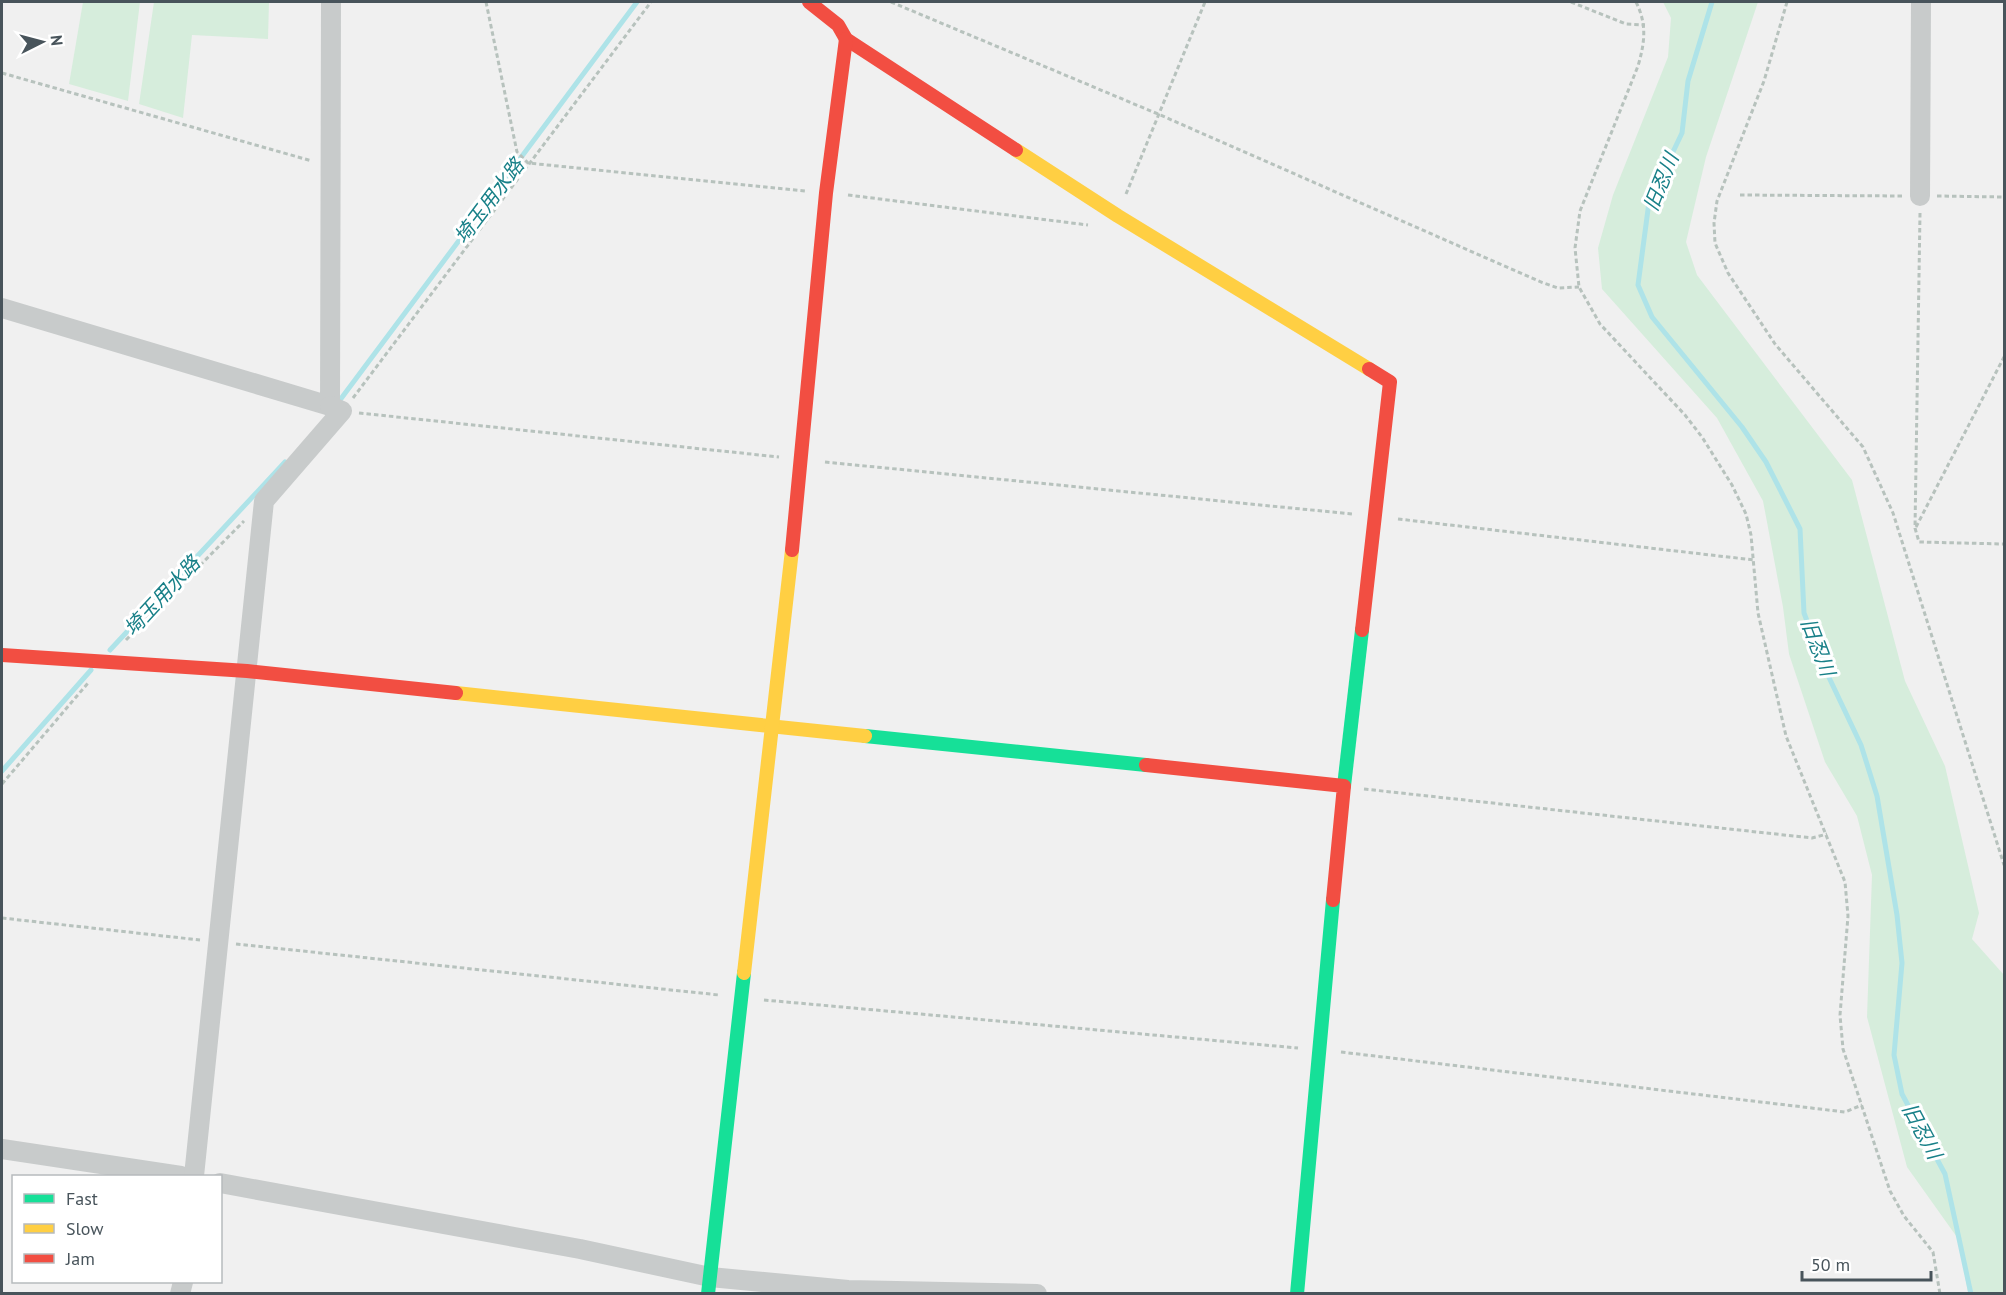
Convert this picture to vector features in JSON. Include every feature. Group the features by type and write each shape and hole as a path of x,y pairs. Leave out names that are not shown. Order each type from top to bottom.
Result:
{"street":[{"path":"194,1175 264,501 336,409 331,166 331,2"},
{"path":"809,2 838,25 846,39 1118,216 1390,382 1377,517 1344,786 1297,1293"},
{"path":"1920,196 1921,2"},
{"path":"709,1285 802,459 826,193 846,39"},
{"path":"2,308 336,409"},
{"path":"2,655 247,671 1344,786"},
{"path":"2,1149 174,1175"},
{"path":"222,1184 580,1249 709,1285 1037,1293"}],"path":[{"path":"486,2 519,154 528,163 826,193 1094,225 1118,216 1205,2"},
{"path":"336,409 651,2"},
{"path":"891,2 1158,114 1542,282 1558,288 1579,287"},
{"path":"1571,2 1626,24 1645,25"},
{"path":"1636,2 1645,25 1638,66 1580,211 1575,248 1579,287 1600,324 1685,415 1718,461 1746,514 1754,560 1758,613 1784,726 1795,761 1845,882 1848,916 1841,1037 1893,1198 1933,1252 1940,1293"},
{"path":"1786,2 1764,81 1717,201 1714,223 1715,243 1728,273 1775,344 1852,433 1872,464 1893,513 2004,865"},
{"path":"2,73 331,166"},
{"path":"1740,195 2004,197"},
{"path":"1920,196 1915,528 1919,542 2004,544"},
{"path":"1915,528 2004,357"},
{"path":"336,409 1377,517 1754,560"},
{"path":"2,784 102,660 264,501"},
{"path":"1344,786 1812,837 1827,834"},
{"path":"2,918 740,998 1319,1050 1845,1112 1862,1105"}],"green space":[{"path":"83,2 140,2 128,101 69,84"},
{"path":"154,2 269,2 268,39 192,35 183,118 139,104"},
{"path":"1663,2 1758,2 1706,157 1686,242 1697,275 1852,480 1905,681 1945,766 1979,913 1972,939 2004,975 2004,1293 1968,1293 1959,1240 1907,1167 1867,1017 1872,875 1857,816 1825,762 1789,654 1783,607 1763,501 1717,418 1602,289 1598,248 1613,195 1668,57 1671,18"}],"waterway":[{"name":"埼玉用水路","path":"340,400 637,2"},
{"name":"旧忍川","path":"1712,2 1688,81 1682,133 1649,202 1638,285 1652,317 1742,427 1766,462 1800,529 1804,613 1825,669 1861,745 1877,796 1897,915 1902,963 1894,1055 1902,1094 1945,1174 1971,1294"},
{"name":"埼玉用水路","path":"110,650 285,462"},
{"name":"埼玉用水路","path":"2,771 91,670"}],"traffic: fast":[{"path":"1344,786 1362,630"},
{"path":"865,736 1146,765"},
{"path":"1297,1294 1333,900"},
{"path":"708,1294 744,973"}],"traffic: slow":[{"path":"1016,150 1118,216 1369,369"},
{"path":"744,973 792,550"},
{"path":"456,693 865,736"}],"traffic: jam":[{"path":"809,2 838,25 846,39 1016,150"},
{"path":"792,550 826,193 846,39"},
{"path":"1362,630 1390,382 1369,369"},
{"path":"2,655 247,671 456,693"},
{"path":"1146,765 1344,786 1333,900"}]}
